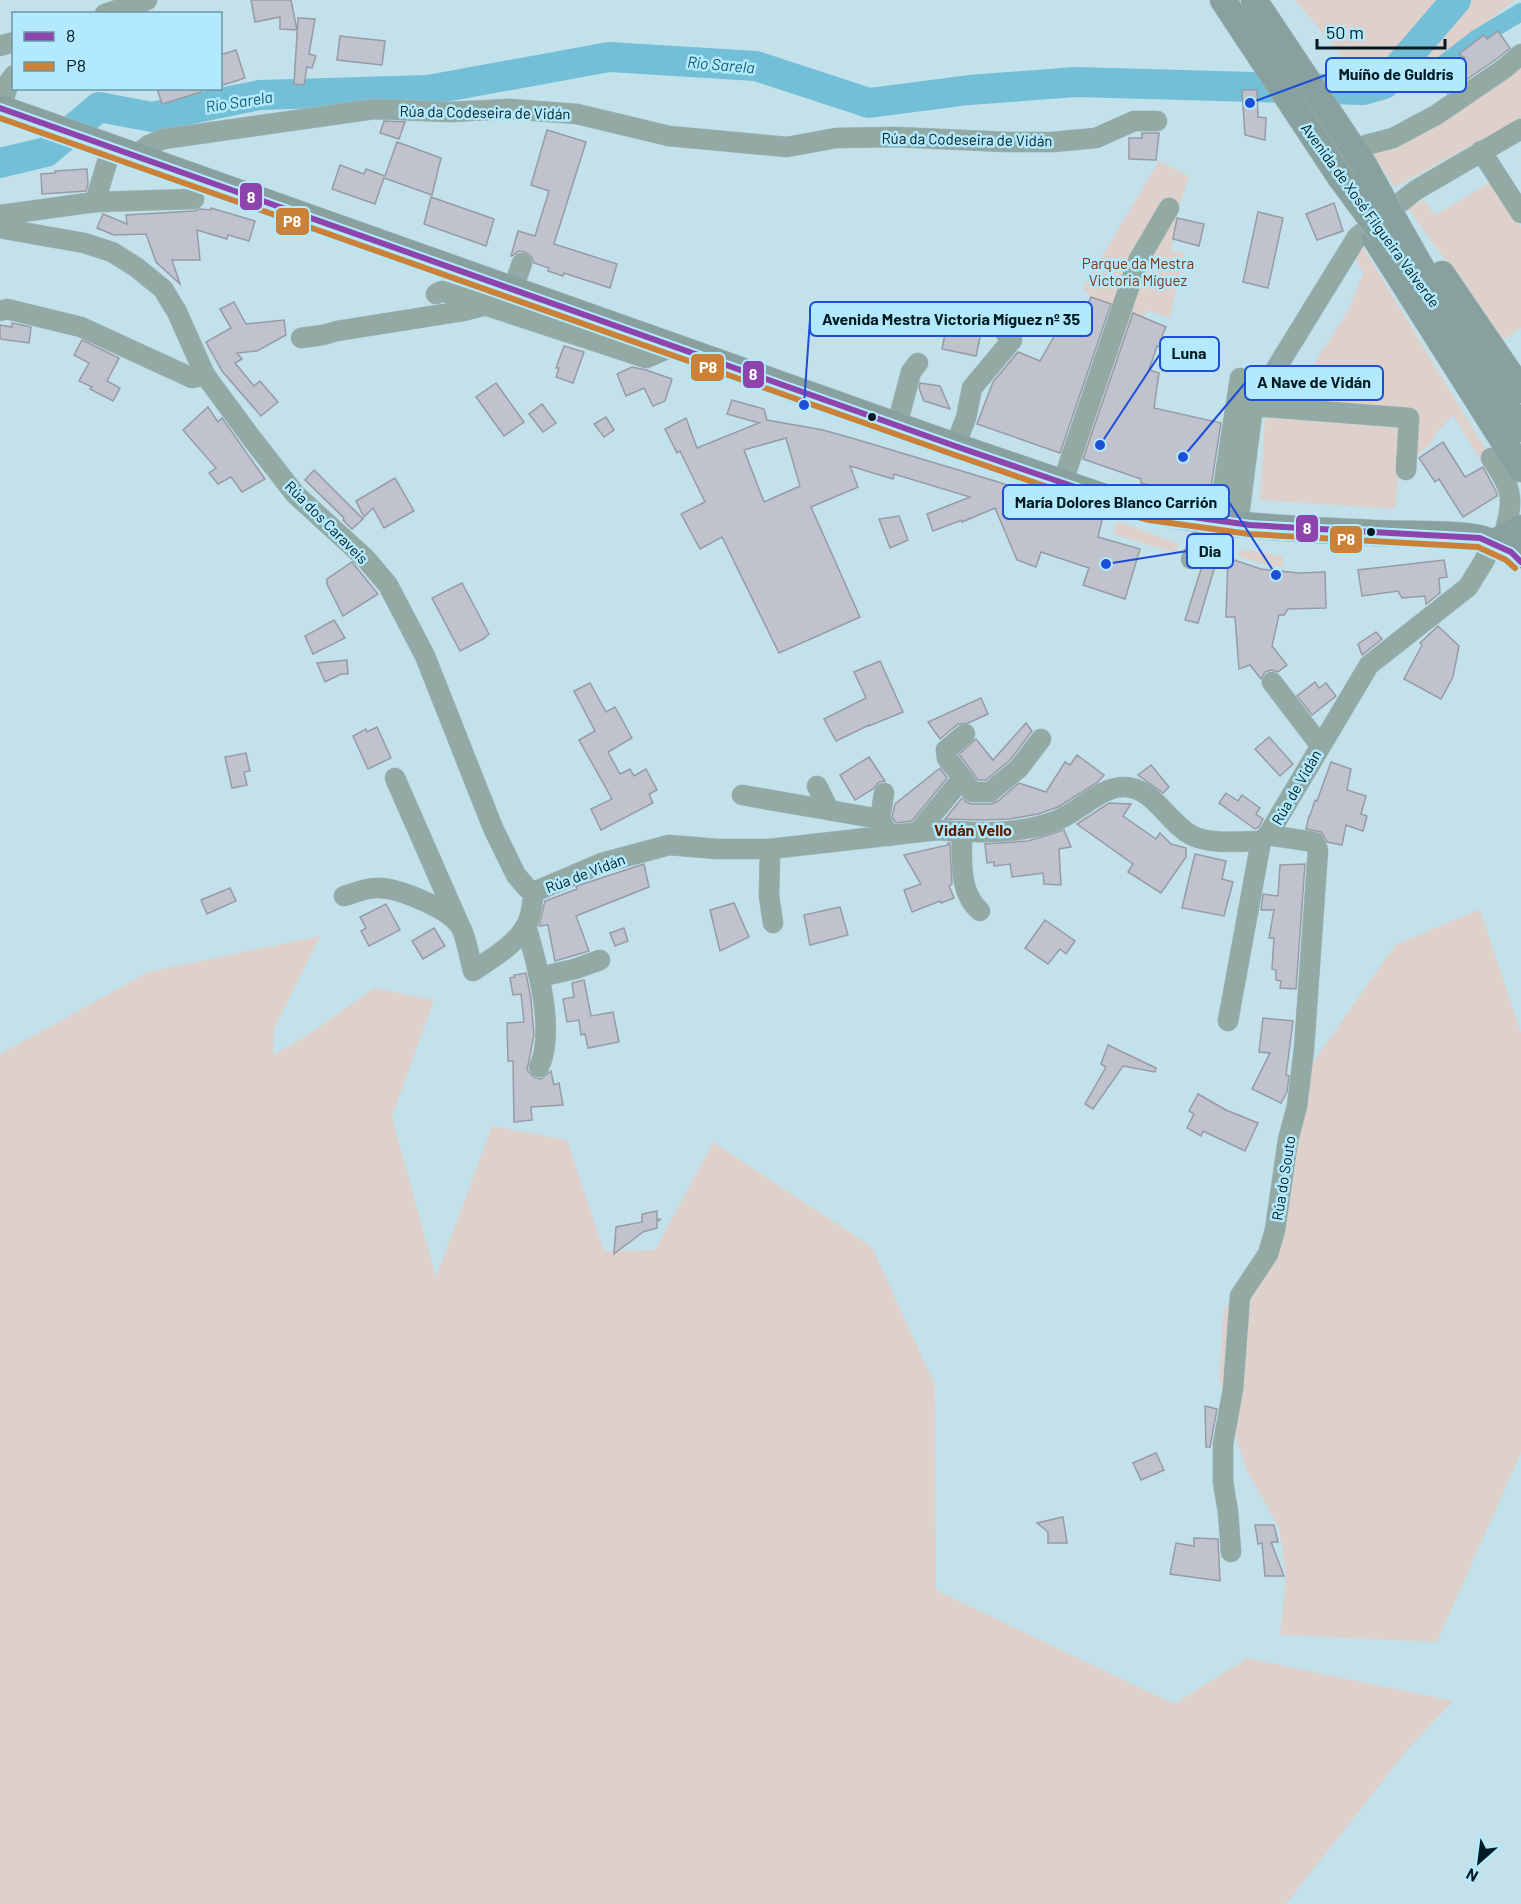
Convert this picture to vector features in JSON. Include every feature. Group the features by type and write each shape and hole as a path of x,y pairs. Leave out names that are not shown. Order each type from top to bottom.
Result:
{"main road":[{"name":"Avenida de Xosé Filgueira Valverde","path":"1254,0 1365,155 1389,228"},
{"name":"Avenida de Xosé Filgueira Valverde","path":"1224,2 1340,177 1389,228 1521,429"},
{"path":"1,108 136,154 956,447 1062,484 1150,511 1221,522 1375,534 1480,538 1512,546"},
{"path":"1389,228 1521,390"},
{"path":"1389,228 1521,469"}],"street":[{"path":"111,12 147,0"},
{"path":"1365,155 1436,115 1505,68 1521,54"},
{"path":"1,108 12,78"},
{"name":"Rúa da Codeseira de Vidán","path":"136,154 163,138 374,109 449,112 509,109 577,114 669,136 787,147 836,138 896,136 1052,142 1096,138 1134,121 1157,121"},
{"path":"1238,408 1357,237 1416,190 1521,129"},
{"path":"95,202 105,144"},
{"path":"1481,151 1521,213"},
{"path":"0,215 95,202 194,199"},
{"path":"1062,484 1138,261 1168,208"},
{"name":"Rúa dos Caraveis","path":"0,228 84,243 112,252 136,267 163,289 177,312 205,375 295,494 366,559 388,585 425,656 493,828 516,875 526,888 534,892"},
{"path":"513,289 522,263"},
{"path":"436,294 442,291 646,358 674,346"},
{"path":"301,338 323,335 337,330 463,311 486,305"},
{"path":"0,311 7,309 81,327 192,378 205,375"},
{"path":"956,447 966,418 972,388 1012,340 1005,332 1008,323"},
{"path":"897,425 911,372 918,363"},
{"path":"1191,559 1203,535 1221,522 1238,408 1239,378"},
{"path":"1238,408 1409,417 1406,470"},
{"name":"Rúa de Vidán","path":"460,927 473,971 509,945 526,926 531,914 534,892 602,863 669,845 717,849 770,849 885,828 918,832 1012,831 1055,822 1109,789 1122,786 1143,792 1179,826 1194,836 1215,841 1265,838 1369,665 1468,587 1512,546 1509,517 1510,490 1491,459"},
{"path":"1272,682 1320,745"},
{"path":"965,734 946,750 947,758 972,792 990,792 1019,768 1041,739"},
{"path":"395,778 460,927"},
{"path":"918,832 955,787 964,780"},
{"path":"817,786 829,810"},
{"path":"742,795 829,810 885,828 884,793"},
{"path":"963,832 962,859 966,891 974,906 980,911"},
{"path":"1228,1021 1265,838"},
{"name":"Rúa do Souto","path":"1231,1552 1228,1512 1222,1482 1223,1444 1233,1389 1240,1296 1268,1254 1275,1230 1288,1140 1297,1106 1304,1049 1318,850 1314,842 1265,838"},
{"path":"770,849 768,896 773,923"},
{"path":"344,896 376,888 394,890 416,897 436,908 450,916 460,927"},
{"path":"526,926 543,996 545,1056 539,1068"},
{"path":"539,977 575,969 600,960"}],"green space":[{"path":"1295,0 1515,0 1381,103"},
{"path":"1521,58 1521,118 1395,187 1369,149"},
{"name":"Parque da Mestra Victoria Míguez","path":"1159,161 1189,176 1176,217 1171,251 1184,253 1170,318 1146,310 1144,317 1139,315 1100,417 1087,460 1064,454 1116,306 1091,297 1083,288"},
{"path":"1492,181 1521,227 1521,328 1503,340 1408,208 1424,200 1435,215"},
{"path":"1362,246 1491,458 1483,464 1453,415 1436,433 1430,445 1413,458 1417,414 1288,403 1348,311 1363,273 1356,260"},
{"path":"1265,417 1404,428 1395,509 1260,500"},
{"path":"1117,521 1179,544 1175,553 1113,534"},
{"path":"1239,549 1283,556 1283,566 1270,566 1239,557"},
{"path":"1480,909 1521,1033 1521,1453 1437,1642 1280,1635 1286,1574 1279,1528 1246,1469 1219,1378 1224,1309 1278,1249 1309,1068 1395,945"},
{"path":"320,936 274,1029 273,1055 308,1035 374,988 434,1000 392,1117 436,1277 492,1126 567,1140 604,1251 655,1250 713,1142 872,1247 935,1385 936,1590 1174,1704 1247,1658 1453,1701 1408,1749 1286,1904 0,1904 0,1054 148,972"}],"building":[{"path":"251,0 291,0 297,30 280,29 280,17 255,22"},
{"path":"298,18 315,19 309,54 316,56 312,68 307,67 304,85 294,84"},
{"path":"1498,31 1510,48 1447,93 1440,83 1445,80 1442,76 1465,58 1459,54 1484,35 1487,39"},
{"path":"340,36 385,41 382,65 337,60"},
{"path":"236,50 245,78 222,85 222,54"},
{"path":"158,90 201,90 201,92 162,104"},
{"path":"1242,90 1257,90 1258,117 1266,118 1265,140 1245,135"},
{"path":"384,121 405,122 399,139 380,133"},
{"path":"547,130 586,142 554,244 617,264 610,288 564,273 563,276 548,271 549,268 534,263 531,256 525,252 519,251 511,256 518,231 535,236 549,191 531,185"},
{"path":"1142,133 1159,133 1156,160 1129,159 1129,138 1142,138"},
{"path":"397,142 441,158 432,195 384,178 375,204 332,189 340,165 364,174 366,169 385,176"},
{"path":"87,169 86,191 42,194 41,174"},
{"path":"431,197 494,219 486,246 424,224"},
{"path":"1334,203 1343,231 1317,240 1306,214"},
{"path":"211,208 255,221 249,241 228,235 227,239 197,230 200,260 172,260 180,284 156,262 146,234 114,235 97,228 103,214 127,224 126,215 211,210"},
{"path":"1258,212 1283,218 1268,288 1243,282"},
{"path":"1177,218 1204,224 1199,246 1173,239"},
{"path":"1091,297 1111,304 1060,453 977,424 993,382 1018,352 1040,361 1060,326 1073,310 1084,313"},
{"path":"234,302 246,324 284,320 286,335 257,351 237,353 242,359 235,363 254,386 260,381 278,402 261,416 222,371 206,342 231,328 220,309"},
{"path":"1133,313 1166,327 1162,336 1184,351 1183,353 1157,346 1149,370 1159,373 1154,408 1221,423 1209,499 1141,483 1141,479 1083,459"},
{"path":"12,323 31,327 29,343 0,339 0,325 12,327"},
{"path":"947,324 981,333 976,356 942,349"},
{"path":"82,340 119,358 107,381 120,388 113,401 79,381 89,363 74,355"},
{"path":"564,346 584,352 573,383 556,377 559,368 556,368"},
{"path":"632,367 672,379 665,401 653,406 644,388 626,396 617,374"},
{"path":"496,383 524,422 504,436 476,397"},
{"path":"920,383 940,386 950,409 924,401 919,388"},
{"path":"732,400 764,409 767,420 823,430 855,439 1103,516 1098,537 1140,549 1125,599 1083,585 1089,568 1041,552 1036,567 1017,560 995,508 933,531 927,514 970,497 894,474 893,479 850,466 858,487 811,507 860,617 779,653 722,537 700,549 681,514 705,502 680,451 677,453 665,429 686,418 697,448 759,423 727,414","holes":["786,438 800,486 764,502 744,450"]},
{"path":"542,404 556,423 543,432 529,414"},
{"path":"208,407 218,422 222,418 265,479 242,492 231,477 218,484 209,473 216,468 183,430"},
{"path":"606,417 614,430 604,437 594,424"},
{"path":"1443,442 1465,477 1483,467 1496,491 1497,496 1463,517 1439,479 1435,482 1419,458"},
{"path":"314,470 363,519 352,529 343,520 344,518 305,480"},
{"path":"395,478 414,511 384,528 373,508 364,517 356,501"},
{"path":"899,516 908,540 890,548 879,519"},
{"path":"1228,558 1261,569 1299,573 1325,572 1326,608 1288,609 1284,615 1279,615 1272,646 1287,665 1278,672 1271,670 1265,672 1261,679 1250,665 1239,669 1235,617 1226,617"},
{"path":"1444,560 1447,577 1439,578 1440,593 1426,604 1425,596 1402,598 1398,591 1362,596 1358,570"},
{"path":"352,562 378,594 343,616 327,584 327,579"},
{"path":"1203,563 1215,566 1198,623 1185,620"},
{"path":"462,583 489,634 460,651 432,598"},
{"path":"334,620 345,638 313,654 305,636"},
{"path":"1438,626 1459,646 1453,677 1441,699 1404,679 1422,645 1420,643"},
{"path":"1376,632 1382,639 1362,655 1358,644"},
{"path":"347,660 348,674 341,674 325,682 317,663"},
{"path":"880,661 903,712 836,741 824,719 866,698 854,672"},
{"path":"1315,682 1319,688 1326,683 1336,696 1312,715 1297,696"},
{"path":"590,683 606,712 615,707 632,738 608,752 620,774 630,769 634,776 646,769 657,790 649,794 653,803 601,830 591,809 612,799 579,740 595,731 574,691"},
{"path":"981,698 988,714 968,723 958,724 940,739 928,722"},
{"path":"1026,723 1032,731 1010,760 986,780 978,780 959,754 976,739 993,760"},
{"path":"377,727 391,758 368,769 353,736 366,729 367,732"},
{"path":"1269,737 1293,764 1280,776 1255,749"},
{"path":"246,753 250,771 244,772 247,785 232,788 225,757"},
{"path":"1077,755 1104,775 1098,782 1058,807 1038,814 1010,819 945,819 962,798 971,804 991,804 998,801 1019,783 1046,792 1065,762 1070,765"},
{"path":"869,757 885,781 879,782 873,789 855,800 840,775"},
{"path":"1331,762 1351,769 1347,790 1366,796 1361,814 1367,816 1363,831 1346,825 1342,845 1327,842 1321,832 1306,829"},
{"path":"1151,765 1169,787 1163,793 1138,775"},
{"path":"940,768 947,778 912,821 896,823 892,817 895,804"},
{"path":"1226,793 1238,801 1242,795 1260,808 1256,814 1263,819 1259,827 1255,829 1219,803"},
{"path":"1109,803 1131,804 1123,816 1156,839 1160,833 1171,844 1186,848 1186,857 1161,893 1128,872 1133,864 1077,824"},
{"path":"1064,830 1071,847 1059,849 1061,885 1044,884 1043,873 1012,877 1010,864 994,866 994,862 987,863 985,844 1028,841"},
{"path":"950,843 952,884 949,886 954,898 912,912 904,890 921,884 904,855 948,845"},
{"path":"1195,854 1226,861 1222,879 1233,882 1224,916 1182,908"},
{"path":"644,864 649,887 576,916 589,951 555,961 548,925 539,926 545,901 577,889 576,887 580,885"},
{"path":"1305,864 1296,989 1280,988 1281,981 1276,980 1276,970 1272,969 1274,938 1269,938 1274,910 1261,910 1263,894 1278,896 1280,865"},
{"path":"230,888 236,901 207,914 201,900"},
{"path":"734,903 749,937 720,951 710,910"},
{"path":"386,904 400,930 369,946 361,931 366,928 360,917"},
{"path":"840,907 848,935 810,945 804,915"},
{"path":"1045,920 1075,941 1066,954 1060,949 1048,964 1025,948"},
{"path":"434,928 445,946 423,959 412,941"},
{"path":"624,928 628,941 615,946 610,933"},
{"path":"526,973 534,1035 527,1070 535,1078 541,1079 551,1071 554,1085 559,1083 563,1105 531,1107 532,1120 514,1122 513,1061 508,1061 507,1023 524,1022 521,994 513,995 510,978"},
{"path":"584,980 591,1016 613,1012 619,1042 588,1048 585,1034 581,1035 579,1020 567,1022 563,999 574,997 572,983"},
{"path":"1263,1018 1293,1021 1286,1075 1289,1076 1287,1092 1281,1103 1252,1089 1270,1053 1259,1052"},
{"path":"1108,1045 1156,1068 1155,1072 1123,1066 1093,1109 1085,1104 1106,1067 1101,1064"},
{"path":"1198,1094 1226,1110 1258,1123 1245,1151 1203,1131 1201,1136 1187,1128 1194,1114 1189,1111"},
{"path":"657,1211 657,1220 661,1219 657,1222 657,1228 643,1232 614,1254 616,1227 642,1222 642,1214"},
{"path":"1205,1406 1217,1409 1210,1447 1206,1447"},
{"path":"1156,1453 1164,1470 1141,1480 1133,1463"},
{"path":"1063,1517 1067,1543 1048,1543 1048,1532 1037,1523"},
{"path":"1255,1525 1274,1525 1278,1542 1271,1542 1284,1576 1265,1576 1262,1543 1258,1544"},
{"path":"1194,1538 1218,1539 1220,1581 1170,1574 1176,1543 1194,1546"}],"waterway":[{"name":"Río Sarela","path":"0,163 46,152 99,107 152,117 260,95 428,90 609,57 756,66 869,103 969,90 1076,82 1363,90 1384,84 1456,0"},
{"path":"1384,84 1427,77 1476,39 1521,12"}],"transit line":[{"name":"8","path":"0,108 1125,504 1150,511 1250,525 1480,538 1511,552 1521,562"},
{"name":"P8","path":"0,118 1123,513 1149,520 1249,534 1478,547 1506,560 1515,568"}],"place":[{"name":"Muíño de Guldrís","path":"1250,103"},
{"name":"Avenida Mestra Victoria Míguez nº 35","path":"804,405"},
{"name":"Luna","path":"1100,445"},
{"name":"A Nave de Vidán","path":"1183,457"},
{"name":"Dia","path":"1106,564"},
{"name":"María Dolores Blanco Carrión","path":"1276,575"}],"district":[{"name":"Vidán Vello","path":"973,829"}]}
